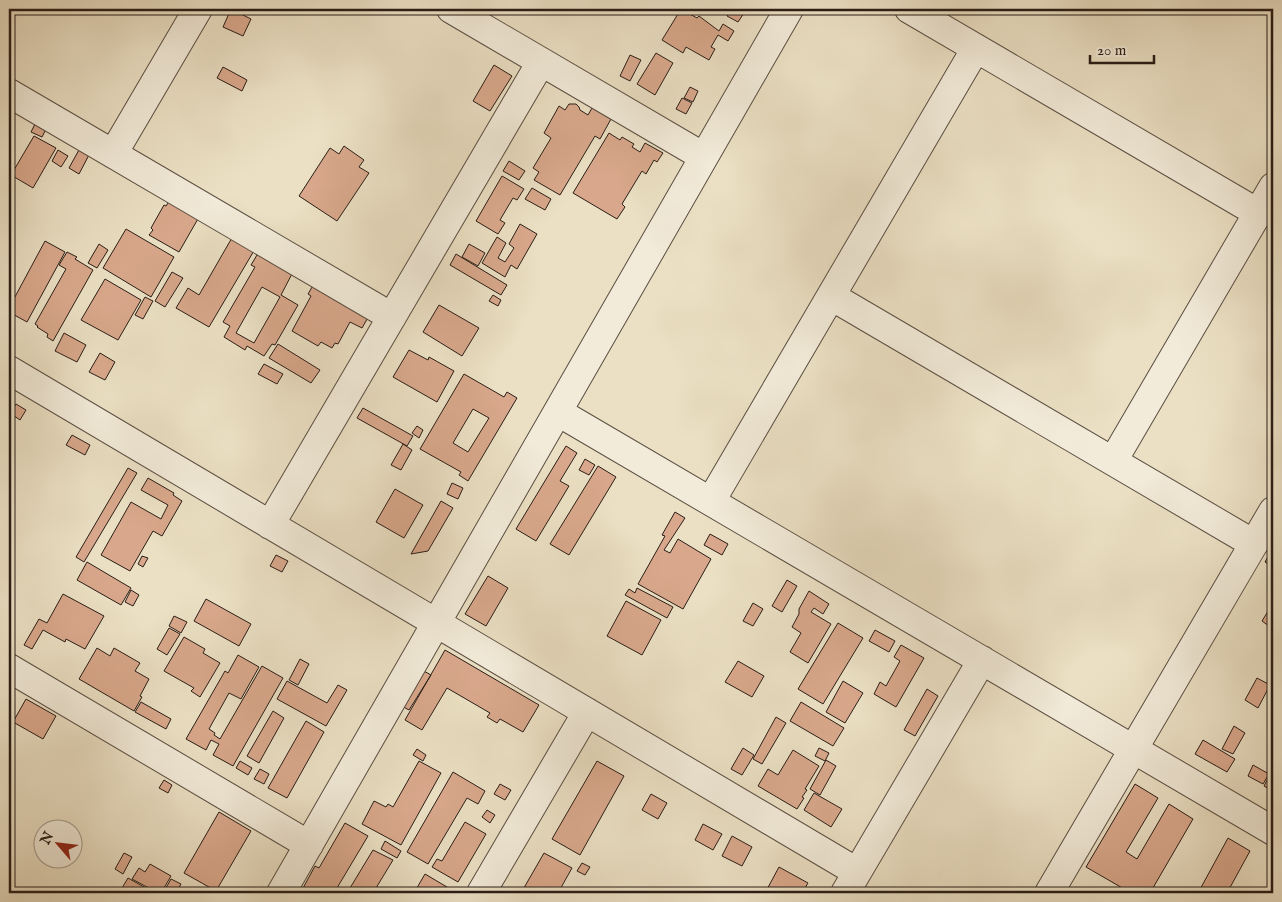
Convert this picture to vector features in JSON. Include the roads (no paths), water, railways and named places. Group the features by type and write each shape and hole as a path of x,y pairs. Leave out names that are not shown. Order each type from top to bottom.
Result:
{"street":[{"path":"113,154 198,9"},
{"path":"451,9 704,157"},
{"path":"281,893 789,9"},
{"path":"909,9 1258,213"},
{"path":"711,501 976,48"},
{"path":"270,525 542,62"},
{"path":"9,93 392,317"},
{"path":"1113,461 1273,187"},
{"path":"831,296 1254,544"},
{"path":"9,370 587,712 851,883 982,660"},
{"path":"558,412 1273,831"},
{"path":"1049,893 1273,511"},
{"path":"9,668 309,845"},
{"path":"481,893 587,712"}]}
